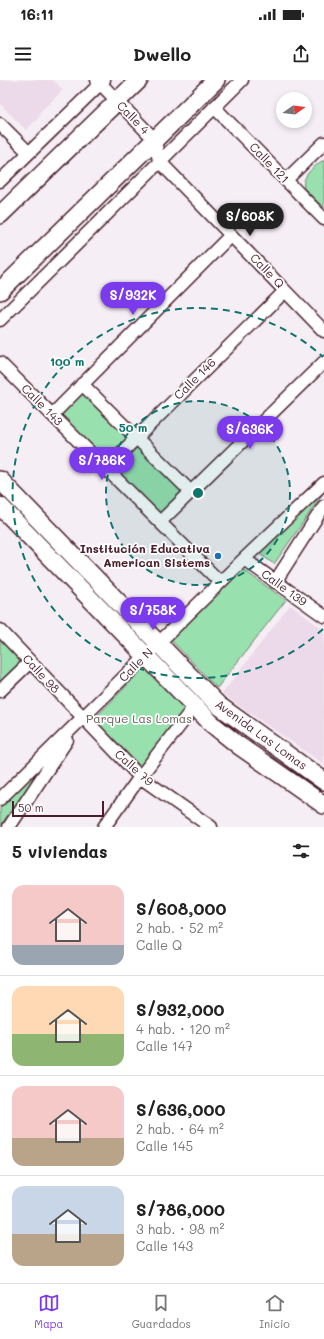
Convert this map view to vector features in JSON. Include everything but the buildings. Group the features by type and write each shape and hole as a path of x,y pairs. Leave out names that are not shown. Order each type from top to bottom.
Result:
{"street":[{"path":"0,215 139,80"},
{"path":"0,291 216,80"},
{"path":"0,320 242,80"},
{"path":"0,181 100,81"},
{"name":"Calle 4","path":"100,81 117,101 155,140 159,161"},
{"name":"Calle 121","path":"214,107 324,219"},
{"path":"0,124 28,153"},
{"path":"286,180 322,148"},
{"name":"Calle Q","path":"159,161 324,330"},
{"path":"52,415 232,235"},
{"name":"Calle 146","path":"106,468 285,291"},
{"path":"160,522 324,362"},
{"name":"Calle 143","path":"0,363 220,582"},
{"path":"82,384 191,492"},
{"name":"Avenida Las Lomas","path":"0,480 218,705 324,781"},
{"name":"Calle N","path":"0,799 220,582 324,483"},
{"name":"Avenida Las Lomas","path":"0,506 212,724 238,745 324,805"},
{"path":"275,582 324,506"},
{"name":"Calle 139","path":"244,559 324,616"},
{"name":"Calle 98","path":"0,630 82,718"},
{"path":"0,691 30,662"},
{"path":"104,827 194,707"},
{"path":"9,827 82,718"},
{"name":"Calle 79","path":"82,718 140,777 204,825"}],"shaded area":[{"path":"0,80 53,80 63,90 38,114 40,116 26,130 0,104"},
{"path":"290,605 324,630 324,764 222,694"}],"green space":[{"path":"322,161 324,161 324,208 304,188 304,180 306,176"},
{"path":"83,393 129,438 107,460 61,415"},
{"path":"138,447 183,493 158,516 114,470"},
{"path":"324,487 324,492 274,564 257,552"},
{"path":"242,569 286,600 217,688 169,638"},
{"path":"0,638 21,661 0,682"},
{"name":"Parque Las Lomas","path":"146,666 188,707 142,768 94,719"},
{"path":"56,749 0,826 0,808"}],"place":[{"name":"Institución Educativa American Sistems","path":"218,556"}]}
